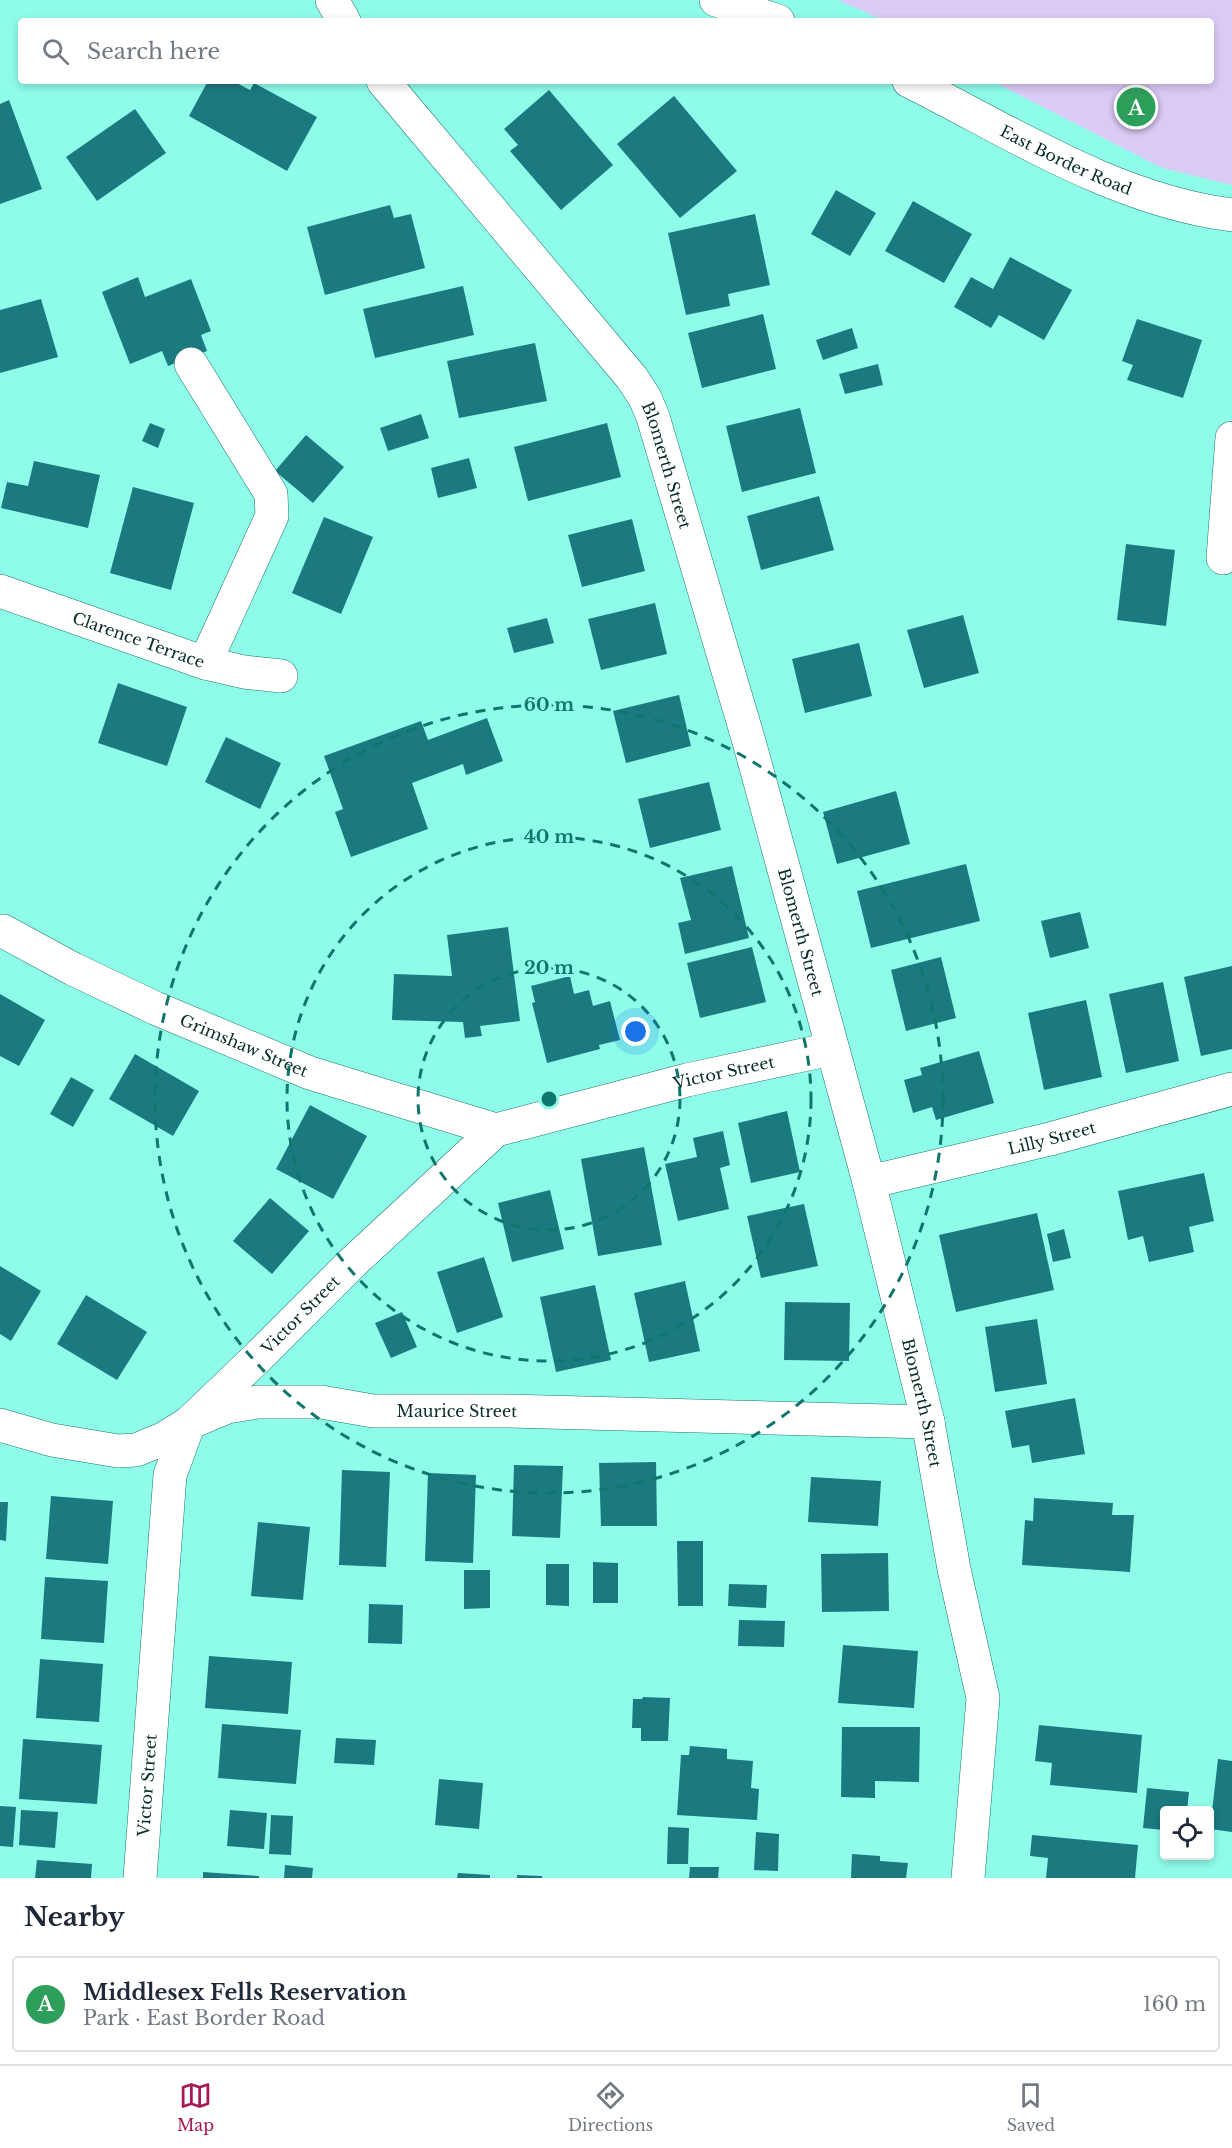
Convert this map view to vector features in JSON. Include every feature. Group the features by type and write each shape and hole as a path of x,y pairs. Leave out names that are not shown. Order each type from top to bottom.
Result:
{"street":[{"path":"332,0 342,18"},
{"path":"716,0 769,18"},
{"name":"Blomerth Street","path":"386,84 627,372 649,406 750,745 869,1182 928,1422 954,1569 983,1698 968,1878"},
{"name":"East Border Road","path":"915,84 1068,163 1124,188 1187,206 1232,215"},
{"path":"191,364 271,494 272,516 205,663"},
{"path":"1224,558 1232,438"},
{"name":"Clarence Terrace","path":"0,591 205,663 244,672 281,676"},
{"name":"Grimshaw Street","path":"3,931 73,969 155,1008 310,1073 496,1130"},
{"name":"Victor Street","path":"140,1878 170,1474 189,1423 352,1263 496,1130 687,1080 831,1049"},
{"name":"Lilly Street","path":"869,1182 1050,1139 1232,1089"},
{"name":"Maurice Street","path":"0,1425 52,1440 117,1451 136,1450 227,1407 258,1402 321,1402 373,1411 508,1411 928,1422"}],"shaded area":[{"path":"838,0 1232,0 1232,185 1162,168 998,84 1214,84 1214,18 878,18"}],"building":[{"path":"206,84 239,84 250,90 256,84 317,117 287,171 189,116"},
{"path":"549,90 613,165 561,210 510,151 518,145 504,129"},
{"path":"674,96 737,171 680,218 617,144"},
{"path":"9,100 42,189 0,204 0,104"},
{"path":"135,109 166,153 97,201 66,157"},
{"path":"836,190 876,213 850,256 811,234"},
{"path":"913,201 972,234 944,283 885,251"},
{"path":"390,205 394,218 411,214 425,268 325,295 307,227"},
{"path":"755,214 770,285 728,294 730,306 686,315 668,233"},
{"path":"1010,257 1072,290 1044,340 999,315 991,328 954,307 971,277 993,289"},
{"path":"138,277 145,297 191,279 211,331 201,335 207,351 168,366 162,351 130,364 102,292"},
{"path":"463,286 474,335 375,358 363,309"},
{"path":"41,299 58,357 0,373 0,310"},
{"path":"763,314 776,369 702,388 688,333"},
{"path":"1137,319 1202,340 1183,398 1127,380 1133,365 1122,361"},
{"path":"852,328 858,348 823,360 816,340"},
{"path":"535,343 547,401 459,418 447,361"},
{"path":"878,364 883,385 845,394 839,374"},
{"path":"800,408 816,473 742,492 726,426"},
{"path":"421,414 429,438 388,451 380,428"},
{"path":"150,423 165,429 158,448 142,441"},
{"path":"607,423 621,477 528,501 514,447"},
{"path":"306,435 344,467 313,503 275,471"},
{"path":"469,458 477,488 438,498 431,468"},
{"path":"34,461 100,475 88,528 1,508 7,482 28,486"},
{"path":"133,487 194,503 171,590 110,573"},
{"path":"819,496 834,550 761,570 747,516"},
{"path":"324,517 373,537 341,614 292,593"},
{"path":"632,519 645,571 582,587 568,535"},
{"path":"1126,544 1175,550 1166,626 1117,620"},
{"path":"655,603 667,654 601,670 588,619"},
{"path":"963,615 979,673 924,688 907,630"},
{"path":"547,618 554,643 514,653 507,628"},
{"path":"859,643 872,696 805,713 792,659"},
{"path":"118,683 187,707 167,766 98,743"},
{"path":"679,695 691,746 626,763 613,711"},
{"path":"487,718 503,761 466,775 463,764 412,783 428,829 351,857 335,812 343,809 324,756 421,721 428,740"},
{"path":"226,737 281,763 260,809 205,782"},
{"path":"709,782 721,830 650,848 638,799"},
{"path":"896,791 910,844 837,864 823,812"},
{"path":"966,864 980,921 871,948 857,891"},
{"path":"732,866 749,938 685,954 678,923 691,920 680,878"},
{"path":"1080,912 1089,948 1050,958 1041,921"},
{"path":"508,927 520,1021 480,1026 482,1036 465,1038 463,1022 392,1020 394,974 452,976 447,935"},
{"path":"752,947 766,1002 700,1018 687,963"},
{"path":"941,957 956,1018 906,1031 891,970"},
{"path":"1232,966 1232,1049 1201,1056 1184,977"},
{"path":"570,976 574,994 589,990 593,1006 610,1001 620,1040 599,1045 600,1049 547,1063 532,1003 535,1002 531,986"},
{"path":"1163,982 1179,1061 1126,1073 1109,994"},
{"path":"0,994 45,1020 19,1066 0,1056"},
{"path":"1086,1000 1102,1077 1044,1090 1028,1013"},
{"path":"979,1051 994,1103 936,1120 932,1107 913,1113 904,1080 922,1075 920,1068"},
{"path":"135,1054 199,1091 173,1136 109,1099"},
{"path":"71,1077 94,1090 73,1127 50,1114"},
{"path":"310,1105 367,1136 333,1199 276,1169"},
{"path":"787,1111 800,1172 751,1183 738,1123"},
{"path":"723,1131 730,1165 720,1168 729,1209 678,1221 665,1164 697,1157 693,1138"},
{"path":"644,1147 662,1245 598,1256 581,1159"},
{"path":"1204,1173 1214,1221 1189,1227 1194,1252 1149,1262 1143,1236 1128,1240 1118,1191"},
{"path":"550,1190 564,1249 512,1262 498,1203"},
{"path":"270,1198 309,1231 272,1274 233,1241"},
{"path":"804,1204 818,1266 761,1278 747,1216"},
{"path":"1037,1213 1054,1290 956,1312 939,1235"},
{"path":"1064,1229 1071,1258 1053,1262 1047,1234"},
{"path":"484,1257 503,1317 457,1333 437,1272"},
{"path":"0,1266 41,1291 11,1341 0,1334"},
{"path":"685,1281 700,1351 649,1362 634,1293"},
{"path":"595,1285 611,1360 556,1372 540,1297"},
{"path":"86,1295 147,1332 117,1380 57,1344"},
{"path":"785,1302 850,1303 849,1361 784,1360"},
{"path":"402,1312 417,1347 391,1358 375,1323"},
{"path":"1037,1319 1047,1384 995,1392 985,1327"},
{"path":"1075,1398 1085,1454 1032,1463 1029,1445 1012,1448 1005,1411"},
{"path":"656,1462 657,1526 601,1526 599,1463"},
{"path":"514,1465 563,1466 560,1538 512,1536"},
{"path":"342,1470 390,1472 386,1567 339,1565"},
{"path":"428,1473 476,1475 473,1563 425,1561"},
{"path":"811,1477 881,1481 878,1526 808,1522"},
{"path":"51,1496 113,1501 108,1564 46,1559"},
{"path":"1034,1498 1113,1503 1112,1515 1134,1515 1130,1572 1022,1565 1025,1520 1033,1521"},
{"path":"0,1502 8,1502 6,1541 0,1540"},
{"path":"258,1522 310,1527 303,1600 251,1596"},
{"path":"677,1541 703,1541 703,1606 678,1606"},
{"path":"888,1553 889,1611 822,1612 821,1554"},
{"path":"593,1562 618,1563 618,1603 593,1603"},
{"path":"546,1564 569,1564 569,1606 546,1605"},
{"path":"464,1570 490,1570 490,1608 464,1609"},
{"path":"45,1577 108,1581 104,1643 41,1639"},
{"path":"729,1584 767,1585 766,1608 728,1606"},
{"path":"369,1604 403,1605 402,1644 368,1643"},
{"path":"739,1620 785,1621 784,1647 738,1646"},
{"path":"843,1645 918,1651 914,1708 838,1703"},
{"path":"209,1656 292,1662 288,1714 205,1708"},
{"path":"40,1659 103,1664 99,1722 36,1718"},
{"path":"670,1698 668,1741 641,1741 641,1728 632,1728 633,1699"},
{"path":"222,1724 301,1730 296,1784 218,1778"},
{"path":"1039,1725 1142,1735 1137,1793 1050,1785 1052,1763 1035,1761"},
{"path":"842,1727 920,1727 919,1782 875,1781 875,1798 841,1797"},
{"path":"336,1738 376,1740 374,1765 334,1763"},
{"path":"23,1739 102,1745 97,1804 19,1799"},
{"path":"690,1746 727,1749 727,1759 753,1761 751,1788 759,1789 757,1820 677,1815 681,1755 689,1755"},
{"path":"1218,1759 1232,1761 1232,1832 1214,1830 1213,1806"},
{"path":"439,1779 483,1783 479,1829 435,1825"},
{"path":"1147,1788 1189,1792 1187,1806 1160,1806 1160,1830 1143,1828"},
{"path":"0,1806 16,1807 13,1847 0,1846"},
{"path":"21,1810 58,1812 55,1848 19,1845"},
{"path":"230,1810 267,1813 264,1849 227,1846"},
{"path":"271,1815 293,1816 291,1855 269,1854"},
{"path":"668,1827 689,1828 688,1864 667,1864"},
{"path":"756,1832 779,1834 778,1871 754,1870"},
{"path":"1032,1835 1138,1845 1135,1878 1046,1878 1048,1858 1030,1856"},
{"path":"852,1854 880,1856 880,1861 908,1863 906,1878 851,1878"},
{"path":"37,1860 92,1864 91,1878 35,1878"},
{"path":"285,1865 313,1868 312,1878 284,1878"},
{"path":"690,1867 719,1867 718,1878 689,1878"},
{"path":"203,1872 259,1876 259,1878 203,1878"},
{"path":"458,1873 490,1875 490,1878 457,1878"},
{"path":"517,1875 542,1876 542,1878 517,1878"}],"place":[{"name":"Middlesex Fells Reservation","path":"1136,107"}]}
